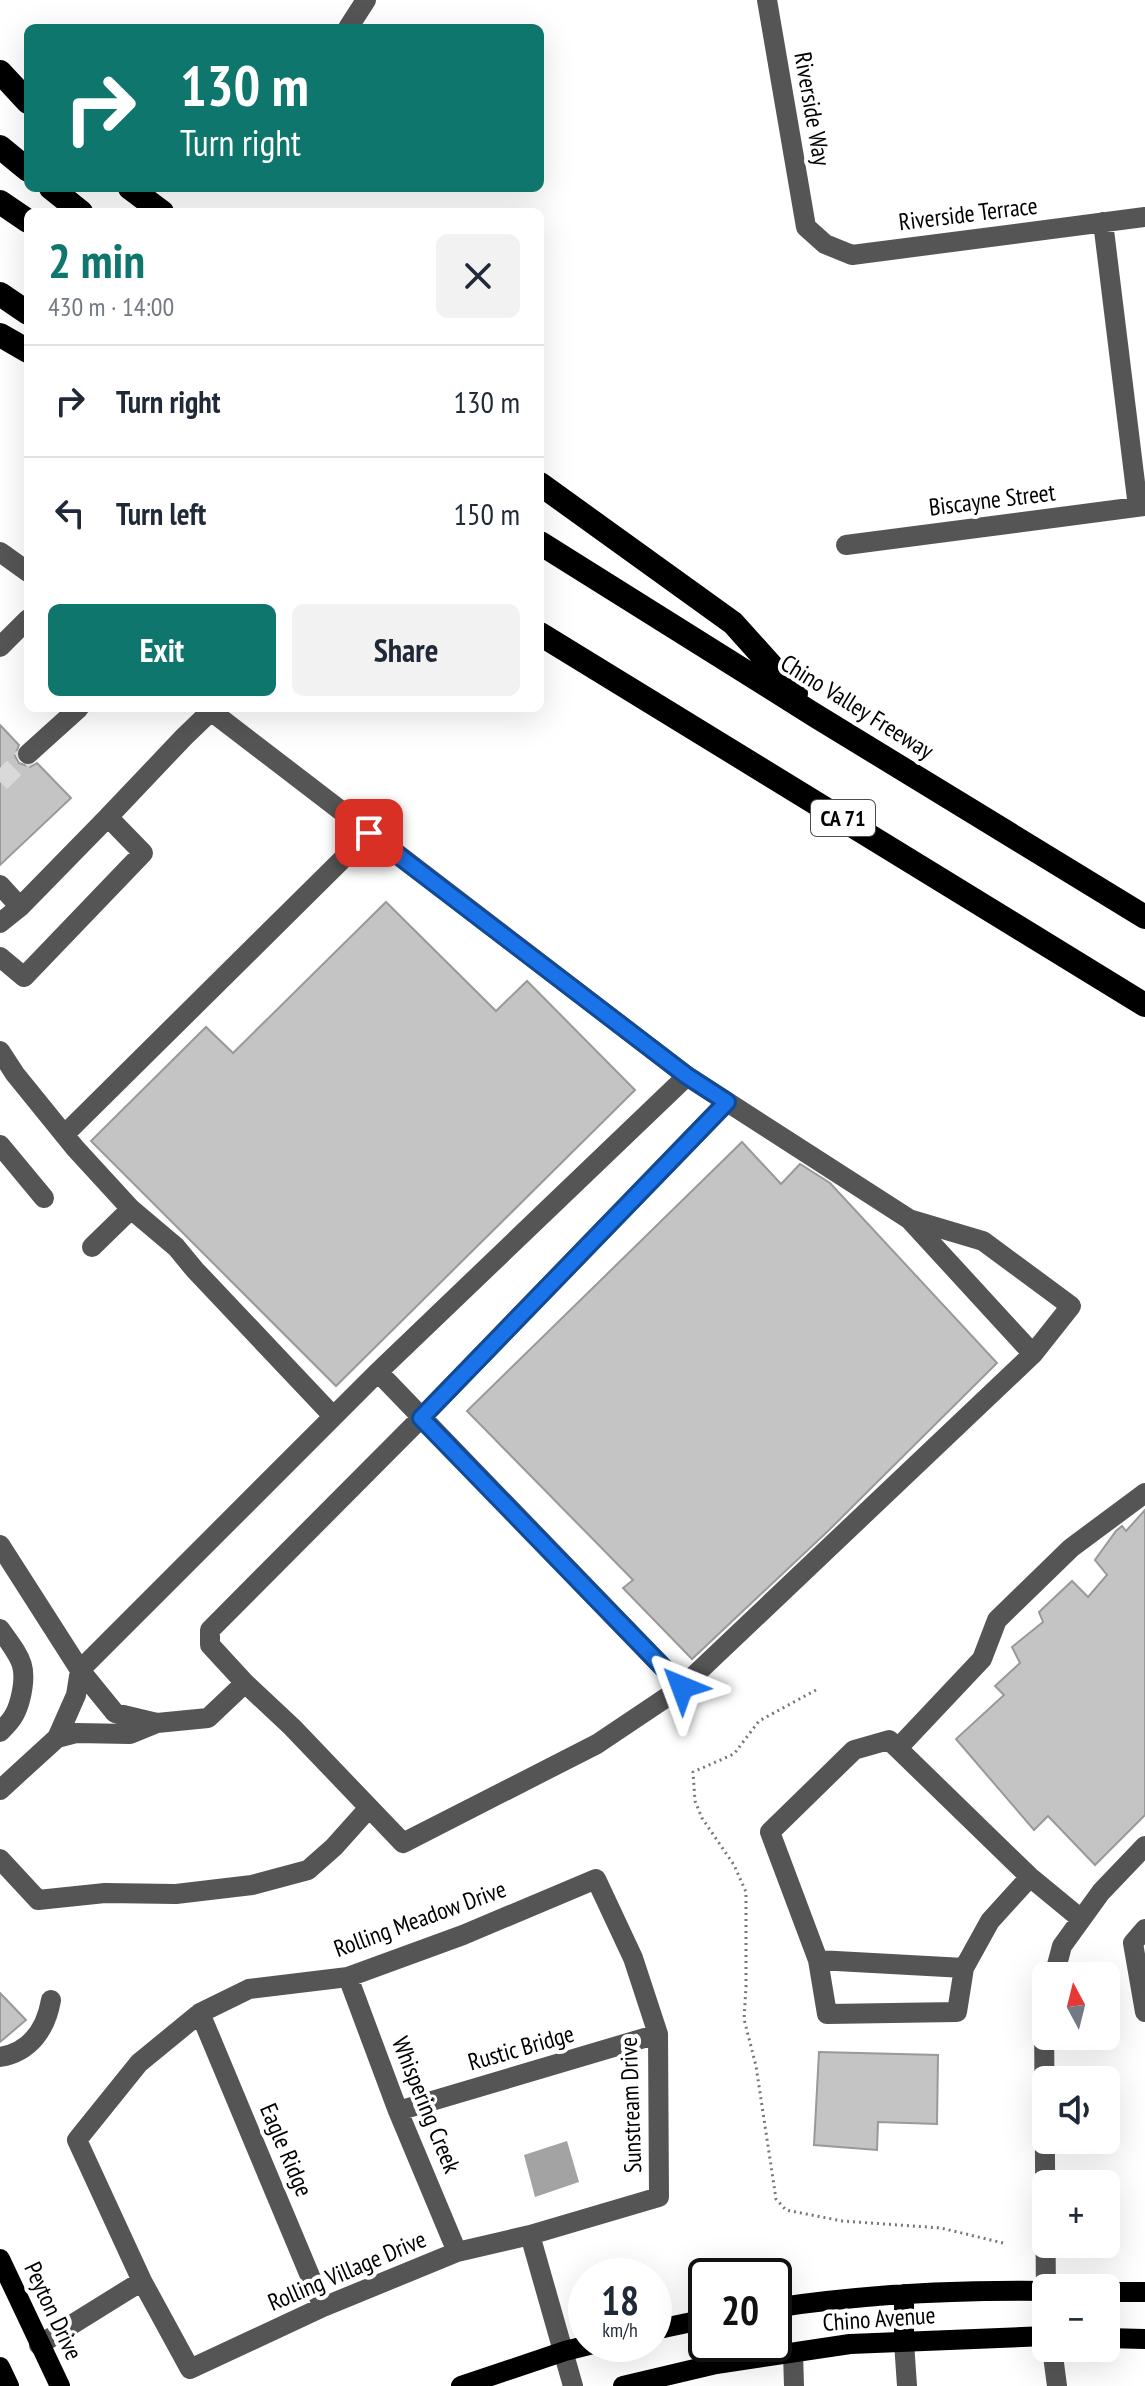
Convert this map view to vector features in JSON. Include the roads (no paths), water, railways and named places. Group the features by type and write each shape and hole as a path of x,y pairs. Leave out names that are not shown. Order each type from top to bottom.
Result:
{"highway":[{"path":"0,72 24,98"},
{"path":"0,147 24,167"},
{"path":"56,192 76,208"},
{"path":"135,192 157,208"},
{"path":"0,202 24,218"},
{"path":"0,294 24,310"},
{"path":"0,335 24,349"},
{"path":"544,487 733,623 816,716"},
{"name":"Chino Valley Freeway","path":"544,546 1145,917"},
{"name":"CA 71","path":"544,636 1145,1005"}],"main road":[{"name":"Peyton Drive","path":"0,2259 60,2386"},
{"name":"Chino Avenue","path":"792,2305 947,2291 1032,2294"},
{"path":"1120,2292 1145,2292"},
{"path":"904,2294 904,2342"},
{"name":"Chino Avenue","path":"623,2386 716,2364 850,2344 1032,2337"},
{"path":"1120,2338 1145,2339"},
{"path":"461,2386 568,2350"},
{"path":"0,2367 9,2386"}],"street":[{"path":"351,24 366,0"},
{"name":"Riverside Way","path":"767,0 806,227"},
{"name":"Riverside Terrace","path":"806,227 825,244 852,255 1145,217"},
{"path":"1103,222 1142,507"},
{"name":"Biscayne Street","path":"846,545 1142,507"},
{"path":"0,552 24,569"},
{"path":"0,647 24,623"},
{"path":"28,754 75,712"},
{"path":"0,923 20,907 207,712"},
{"path":"212,712 687,1076 909,1219 1033,1354"},
{"path":"0,957 24,977 143,853 108,817"},
{"path":"65,1134 369,833"},
{"path":"0,885 20,907"},
{"path":"0,1051 15,1074 131,1209 176,1247 333,1416"},
{"path":"0,1790 57,1738 76,1695 80,1670 333,1416 687,1076"},
{"path":"727,1102 421,1418 210,1630 210,1645 403,1843 597,1744 682,1687 1033,1354 1071,1306 983,1241 909,1219"},
{"path":"0,1145 44,1198"},
{"path":"92,1247 131,1209"},
{"path":"378,1372 682,1687"},
{"path":"898,1748 982,1659 997,1620 1071,1548 1145,1493"},
{"path":"0,1545 80,1670 115,1713 157,1723"},
{"path":"0,1629 18,1656 26,1679 16,1717 0,1732"},
{"path":"57,1738 76,1733 130,1734 157,1723 208,1718 245,1683"},
{"path":"1030,1877 990,1921 964,1968 957,2012 827,2014 818,1960 770,1832 854,1750 889,1740 1030,1877 1081,1919"},
{"path":"0,1859 38,1900 105,1893 176,1894 252,1885 308,1870 334,1847 368,1809"},
{"path":"1058,1962 1062,1946 1101,1892 1145,1846"},
{"name":"Rolling Meadow Drive","path":"142,2281 77,2140 139,2063 200,2013 249,1989 348,1977 463,1935 596,1879"},
{"name":"Sunstream Drive","path":"596,1879 633,1958 658,2034 659,2197"},
{"path":"1145,1929 1133,1943 1145,2012"},
{"path":"818,1960 964,1968"},
{"name":"Whispering Creek","path":"348,1977 398,2111 457,2252"},
{"path":"0,2057 14,2055 37,2036 47,2019 51,2000"},
{"name":"Eagle Ridge","path":"200,2013 323,2307"},
{"name":"Rustic Bridge","path":"398,2111 658,2034"},
{"path":"1044,2050 1045,2274"},
{"name":"Rolling Village Drive","path":"142,2281 190,2369 323,2307 457,2252 530,2235 659,2197"},
{"path":"530,2235 573,2386"},
{"path":"39,2345 142,2281"},
{"path":"904,2342 907,2386"},
{"path":"793,2353 794,2386"},
{"path":"1054,2362 1057,2386"}],"tunnel":[{"path":"0,782 28,754"}]}
